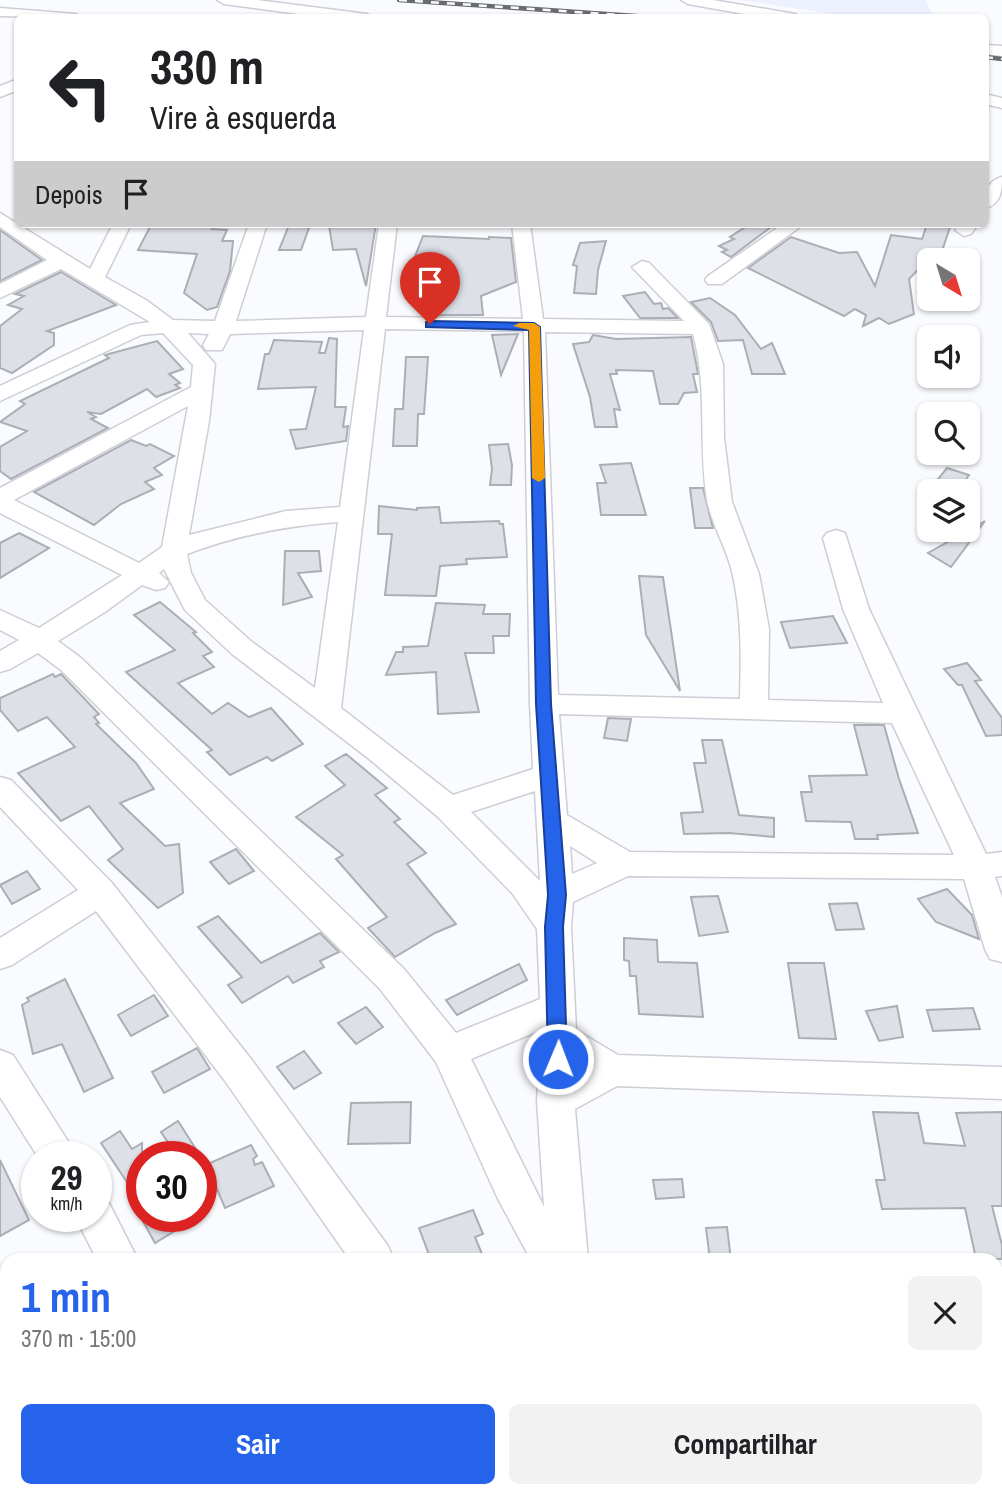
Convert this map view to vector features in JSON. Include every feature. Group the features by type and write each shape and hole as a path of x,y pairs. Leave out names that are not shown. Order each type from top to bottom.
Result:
{"street":[{"path":"224,0 335,14"},
{"path":"688,0 771,14"},
{"path":"0,12 22,14"},
{"path":"989,198 1002,182"},
{"path":"30,228 61,261 95,278 153,322 186,340 203,377"},
{"path":"95,278 120,228"},
{"path":"194,604 178,573 174,550 203,377 223,328 257,228"},
{"path":"326,711 388,228"},
{"path":"522,228 534,327 544,704 557,895 554,927 558,1022 556,1101 567,1253"},
{"path":"715,280 789,228"},
{"path":"0,292 61,261"},
{"path":"642,267 702,328 712,365 712,438 720,502 746,574 755,629 754,709"},
{"path":"0,394 153,322 223,328 377,323 702,328"},
{"path":"0,498 203,377"},
{"path":"0,503 143,574 194,604 242,648 448,808 524,884 554,927"},
{"path":"0,663 143,574 174,550 213,535 286,518 351,514"},
{"path":"836,538 856,609 902,713 989,865 1002,949"},
{"path":"0,618 40,640 71,664 392,979 450,1052 512,1185 548,1253"},
{"path":"544,704 902,713"},
{"path":"448,808 549,775"},
{"path":"0,788 100,892 238,1070 369,1253"},
{"path":"553,821 624,864"},
{"path":"557,895 624,864 989,865"},
{"path":"0,954 100,892"},
{"path":"450,1052 558,1022"},
{"path":"558,1022 612,1070"},
{"path":"0,1066 49,1141"},
{"path":"556,1101 612,1070 1002,1083"},
{"path":"103,1232 114,1253"}],"shaded area":[{"path":"742,0 925,0 932,14 832,14"}],"building":[{"path":"149,228 227,230 222,241 233,241 230,271 217,307 207,310 184,293 197,254 138,250"},
{"path":"288,228 309,228 301,250 279,250"},
{"path":"329,228 375,228 366,286 356,249 333,250"},
{"path":"744,228 770,228 731,257 722,252 727,250 719,246 734,239 730,237"},
{"path":"926,228 950,228 943,248 917,248 917,271 909,279 914,314 889,324 879,318 863,326 866,315 855,309 844,316 748,268 791,237 839,253 857,252 875,286 891,235 922,239"},
{"path":"0,230 42,260 0,281"},
{"path":"423,236 511,238 516,282 481,296 483,315 433,315 428,299 421,300 421,285 408,285 408,264 412,264"},
{"path":"606,241 598,270 596,294 574,293 577,266 573,265 580,243"},
{"path":"61,272 116,305 47,331 54,333 54,345 12,373 0,368 0,326 22,309 8,305 24,296 15,294"},
{"path":"645,292 654,304 661,303 663,309 668,308 678,318 640,318 623,296"},
{"path":"710,298 735,315 761,349 772,343 785,374 752,374 743,340 718,341 711,322 691,302"},
{"path":"518,334 501,375 492,335"},
{"path":"593,335 616,339 691,337 698,374 693,374 697,392 684,393 678,404 660,404 653,371 616,370 617,374 610,374 620,410 614,409 617,427 595,427 590,397 573,344 589,342"},
{"path":"329,338 337,339 335,407 346,407 343,427 348,426 346,441 296,449 290,430 306,429 316,387 258,389 265,354 269,354 274,340 322,342 319,353 325,353"},
{"path":"157,341 183,369 169,374 180,383 175,385 180,388 156,397 147,389 101,414 87,412 96,417 91,419 108,428 11,479 0,471 0,447 27,431 0,422 25,404 20,401 109,358 105,355"},
{"path":"406,357 428,357 424,414 418,414 417,446 393,446 395,409 403,409"},
{"path":"131,440 146,446 150,444 174,456 154,468 162,475 145,482 154,489 121,504 94,525 34,492"},
{"path":"508,444 512,465 511,485 490,485 492,469 489,445"},
{"path":"631,463 646,515 601,515 597,483 606,483 600,465"},
{"path":"947,468 969,475 966,479 938,479"},
{"path":"690,488 703,488 713,528 695,528"},
{"path":"379,506 417,510 439,507 441,523 499,521 503,524 507,557 466,559 467,564 440,566 436,596 385,595 392,534 378,534"},
{"path":"19,533 49,548 0,578 0,543"},
{"path":"948,542 969,542 951,567 928,553"},
{"path":"285,551 319,551 321,571 298,573 312,597 283,605"},
{"path":"639,576 663,577 680,691 646,635"},
{"path":"160,602 196,632 193,633 212,652 203,656 214,667 178,683 212,714 228,703 249,717 271,708 303,744 272,761 267,757 230,775 207,752 212,750 126,672 175,650 134,615"},
{"path":"436,603 485,605 483,614 510,614 509,636 493,636 494,653 465,653 479,712 438,714 436,672 386,675 396,652 403,652 403,647 428,646"},
{"path":"833,616 847,643 790,648 781,622"},
{"path":"967,663 981,680 975,681 1002,718 1002,735 986,736 962,685 958,685 944,669"},
{"path":"53,674 55,677 61,674 99,714 94,717 99,723 96,724 136,763 154,789 120,803 165,846 179,844 183,893 158,908 108,860 123,849 89,806 61,821 18,773 75,747 47,717 18,731 0,710 0,698"},
{"path":"608,718 631,719 627,741 604,738"},
{"path":"854,725 884,725 918,833 877,835 878,839 855,839 851,822 806,821 801,792 812,792 809,776 867,775"},
{"path":"702,740 722,740 739,815 774,818 774,837 729,833 684,834 681,813 703,812 694,763 706,763"},
{"path":"346,754 387,788 375,795 400,819 394,822 426,853 407,864 456,924 395,957 368,928 387,917 336,859 343,855 296,817 345,785 325,766"},
{"path":"236,849 254,871 229,884 210,862"},
{"path":"27,871 40,889 12,904 0,885"},
{"path":"947,889 972,915 979,939 936,922 918,899"},
{"path":"718,896 728,932 699,936 691,897"},
{"path":"857,903 864,929 836,930 829,904"},
{"path":"218,916 261,963 320,933 339,952 320,961 324,967 293,983 288,976 242,1003 228,985 242,977 198,927"},
{"path":"624,938 657,940 658,962 697,963 703,1017 639,1014 636,976 630,976 629,961 624,960"},
{"path":"788,963 824,963 836,1039 799,1038"},
{"path":"519,964 527,980 457,1015 446,1000"},
{"path":"65,979 113,1078 84,1092 62,1044 33,1054 22,1005 29,1001 27,998"},
{"path":"154,995 168,1016 131,1036 118,1015"},
{"path":"897,1006 903,1037 879,1041 866,1011"},
{"path":"366,1007 383,1027 356,1044 338,1023"},
{"path":"973,1008 980,1029 933,1031 927,1010"},
{"path":"197,1048 210,1069 164,1093 152,1072"},
{"path":"304,1051 321,1073 294,1089 277,1067"},
{"path":"411,1102 410,1143 348,1144 351,1103"},
{"path":"873,1112 918,1113 924,1143 965,1146 956,1113 1002,1112 1002,1206 992,1206 1002,1253 975,1253 965,1208 882,1209 876,1180 885,1180"},
{"path":"178,1121 191,1141 167,1141 161,1132"},
{"path":"120,1131 127,1141 126,1181 112,1160 112,1141 104,1141"},
{"path":"251,1145 257,1156 253,1159 255,1165 262,1162 274,1186 225,1208 217,1189 217,1160"},
{"path":"0,1160 21,1203 21,1224 0,1236"},
{"path":"682,1179 684,1197 656,1199 653,1180"},
{"path":"473,1210 483,1234 475,1237 482,1253 428,1253 419,1228"},
{"path":"727,1227 730,1253 709,1253 706,1228"},
{"path":"149,1232 173,1232 155,1243"}],"railway":[{"path":"399,0 606,14"},
{"path":"989,57 1002,59"}],"slow traffic":[{"path":"519,326 534,327 539,478"}],"route":[{"path":"430,324 534,327 538,397 544,704 557,895 554,927 558,1059"}]}
